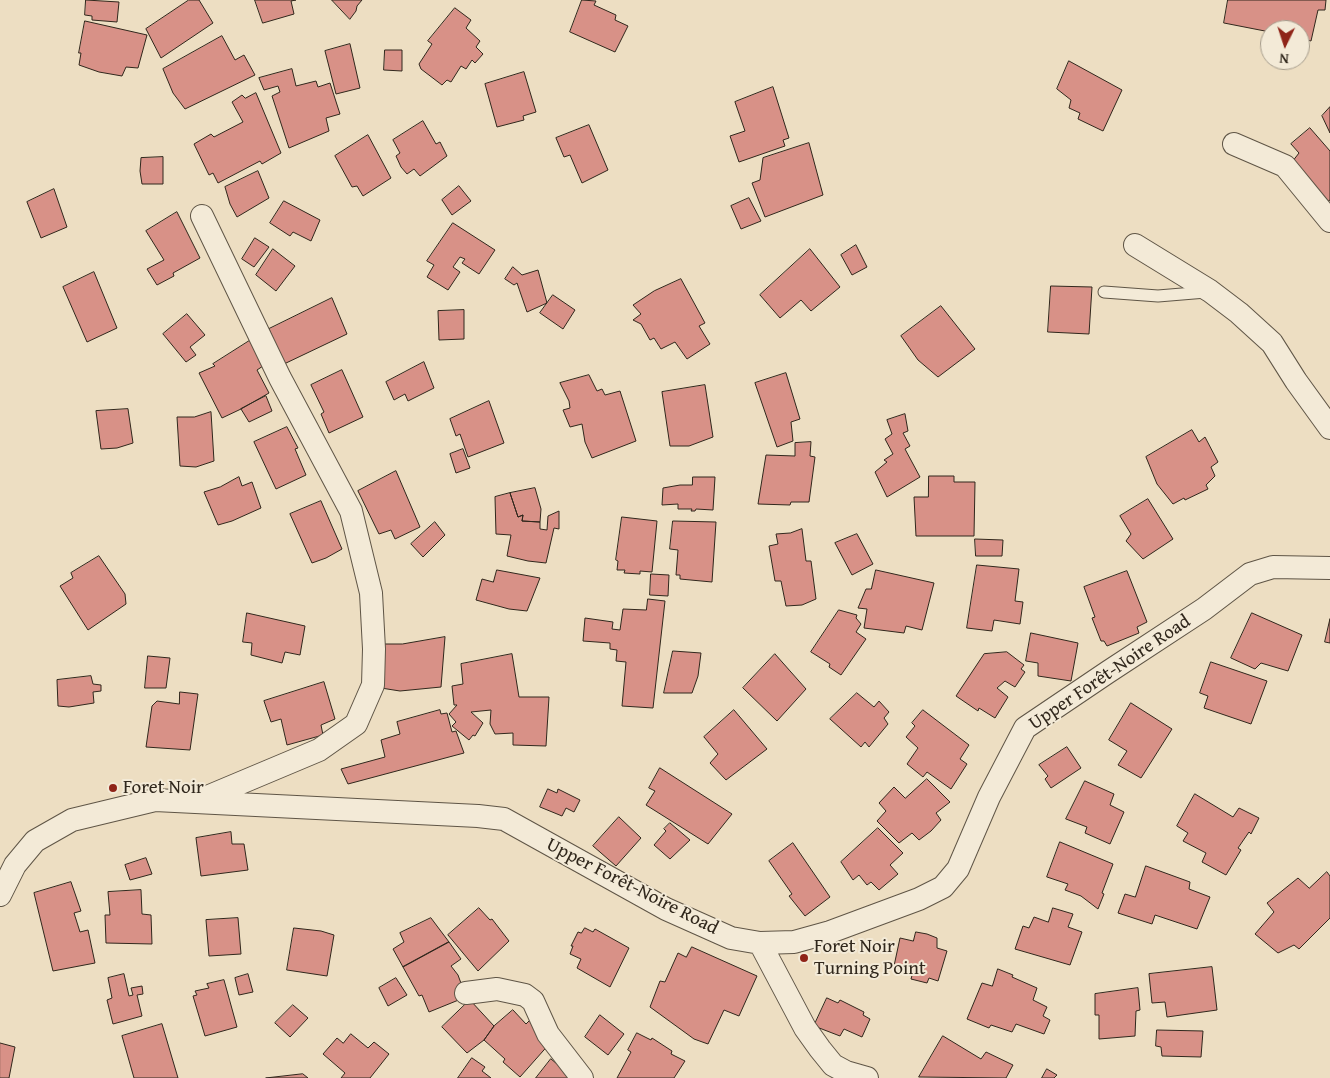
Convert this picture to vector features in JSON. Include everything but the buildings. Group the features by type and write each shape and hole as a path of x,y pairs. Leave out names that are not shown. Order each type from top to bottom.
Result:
{"street":[{"path":"1234,144 1285,166 1330,221"},
{"path":"195,802 319,750 356,724 373,685 374,649 371,593 351,511 280,378 202,216"},
{"path":"1135,245 1210,291 1239,312 1272,343 1296,381 1330,428"},
{"name":"Upper Forêt-Noire Road","path":"0,896 15,864 35,841 72,820 156,800 478,816 504,819 666,909 731,938 760,943 794,942 830,932 919,899 943,888 958,869 989,797 1025,728 1204,610 1250,574 1274,567 1330,568"},
{"path":"760,943 805,1028 833,1065 834,1073 846,1072 867,1078"},
{"path":"466,993 497,988 524,995 533,1001 548,1034 582,1078"}],"lane":[{"path":"1104,292 1158,296 1210,291"}],"place":[{"name":"Foret Noir","path":"113,788"},
{"name":"Foret Noir Turning Point","path":"804,958"}]}
